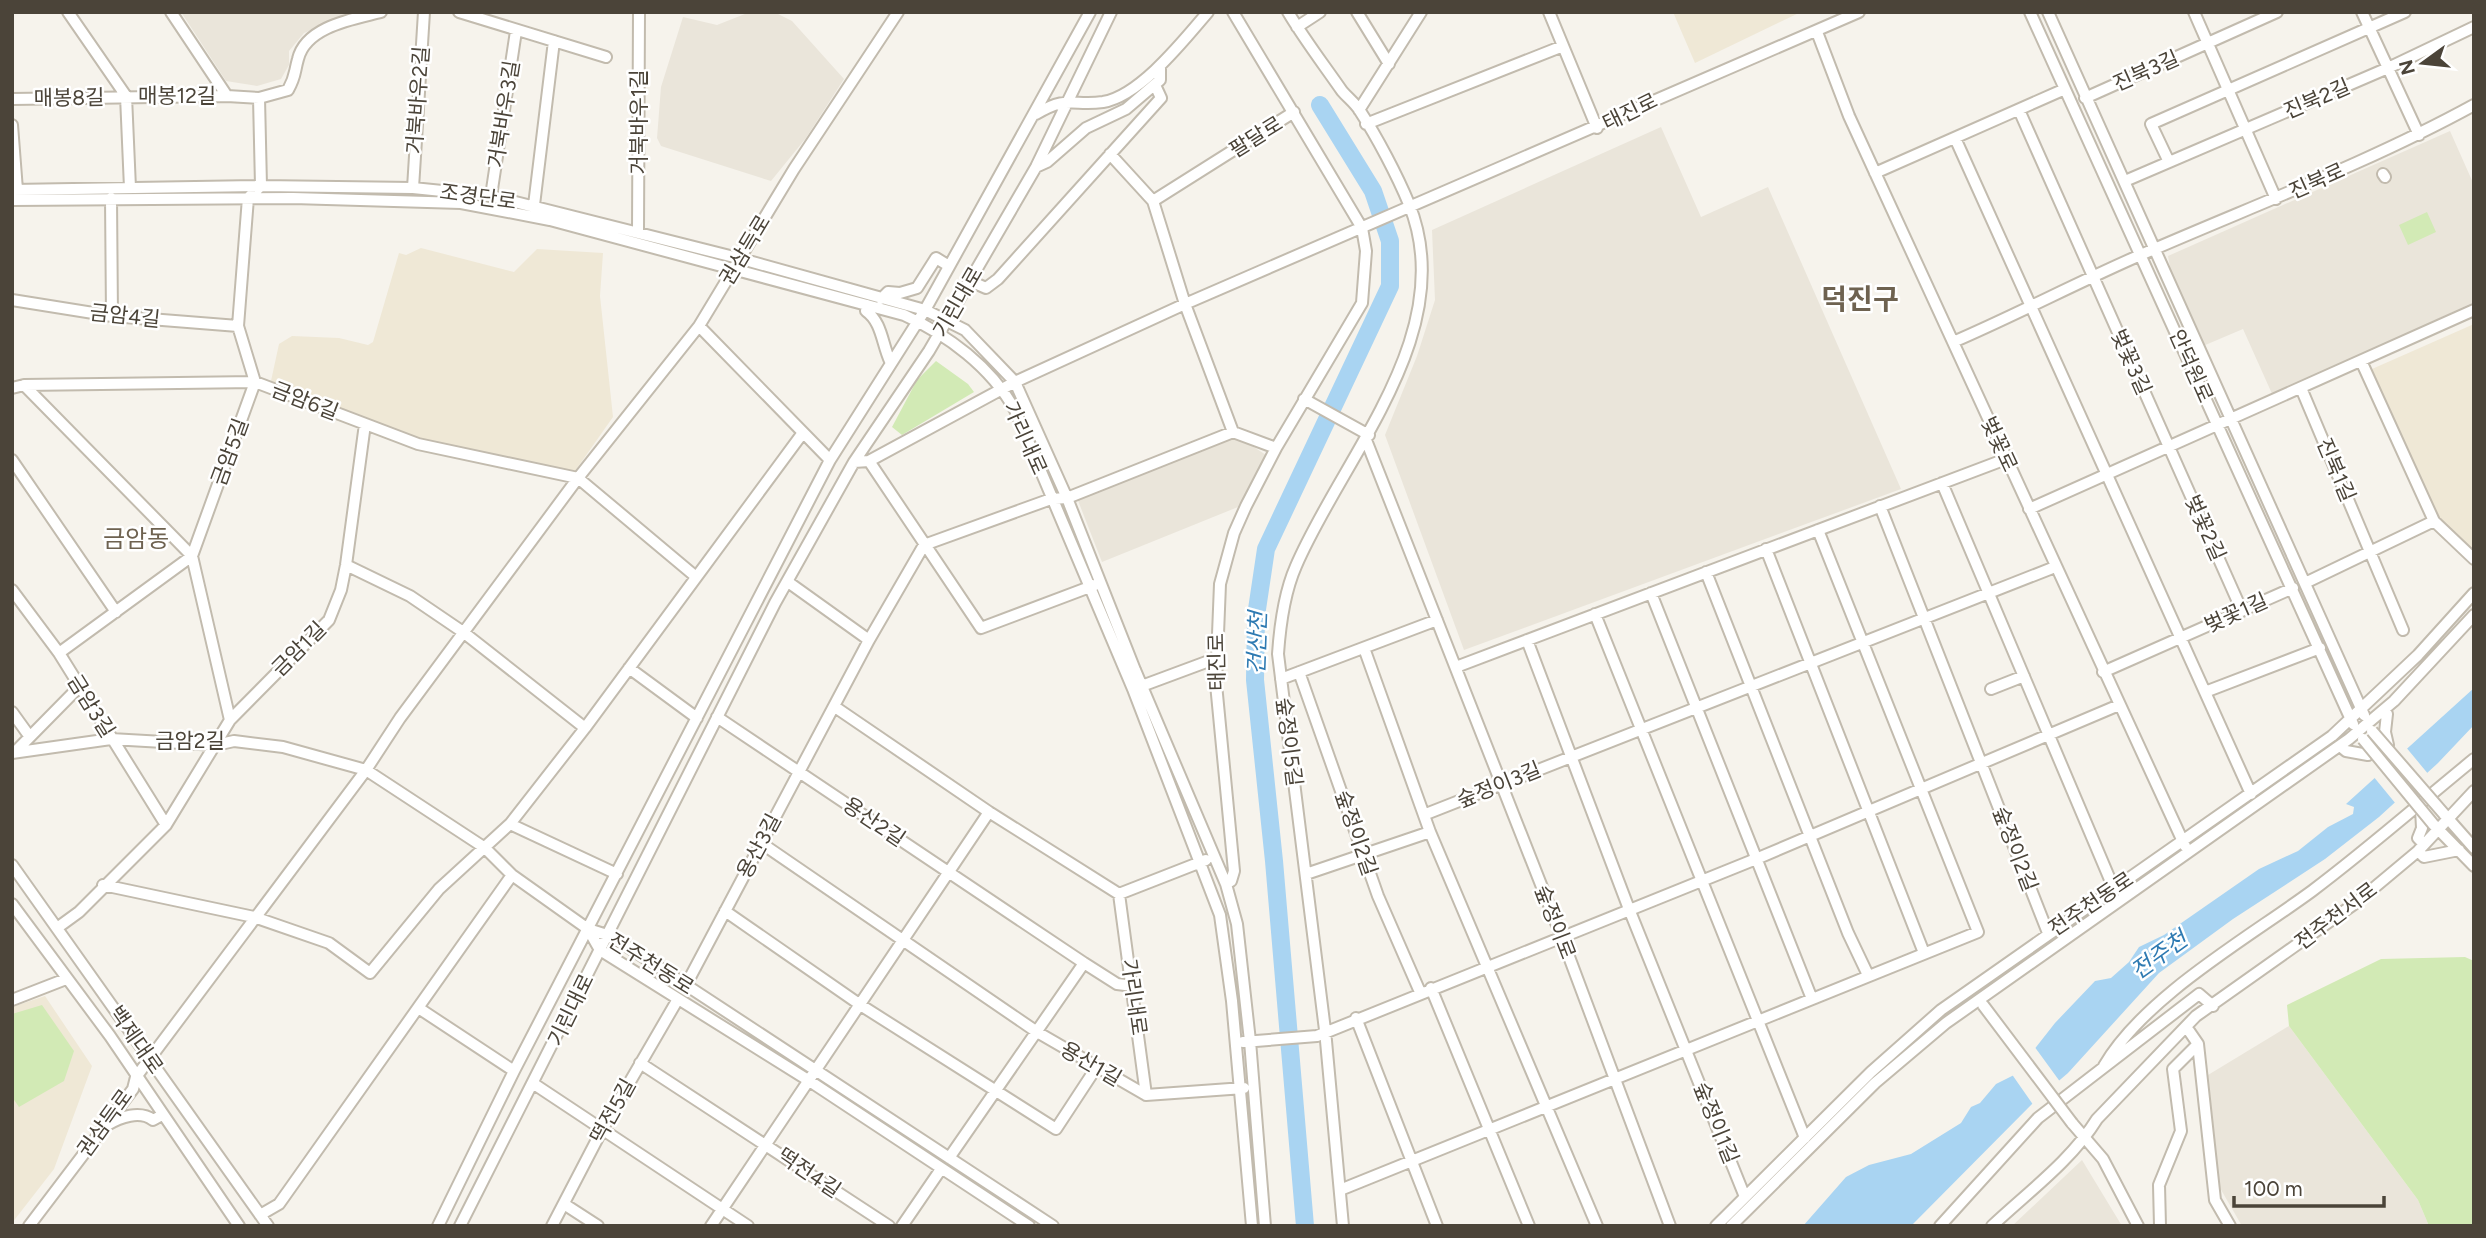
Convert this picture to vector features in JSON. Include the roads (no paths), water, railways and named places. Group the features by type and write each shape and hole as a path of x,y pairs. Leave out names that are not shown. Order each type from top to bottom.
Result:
{"street":[{"name":"매봉12길","path":"68,12 126,96 130,188"},
{"path":"171,12 227,96"},
{"path":"255,382 238,326 248,198 261,186 259,98 288,90 298,74 298,59 306,44 334,25 381,12"},
{"name":"거북바우2길","path":"412,188 424,12"},
{"name":"거북바우3길","path":"459,12 606,57"},
{"name":"거북바우1길","path":"638,232 639,12"},
{"name":"권삼득로","path":"29,1226 133,1089 136,1077 366,770 463,632 578,478 699,326 736,263 898,12"},
{"name":"기린대로","path":"438,1226 514,1071 830,460 890,360 925,310 1036,114 1062,58 1090,12"},
{"name":"기린대로","path":"460,1226 534,1084 716,718 788,582 854,462 939,333 1036,167 1111,12"},
{"path":"1036,114 1068,100 1103,102 1118,97 1160,67 1208,12"},
{"name":"팔달로","path":"1153,201 1294,112 1233,12"},
{"name":"숲정이5길","path":"1288,12 1359,110 1405,207 1424,273 1420,312 1367,438 1336,486 1295,567 1280,617 1278,654 1306,874 1343,1226"},
{"path":"1297,27 1320,12"},
{"path":"1357,12 1389,64"},
{"path":"1359,110 1421,12"},
{"path":"1549,12 1597,128"},
{"name":"태진로","path":"1366,226 1859,12"},
{"name":"안덕원로","path":"2030,12 2293,588 2350,720 2365,731"},
{"name":"안덕원로","path":"2048,12 2085,98 2156,248 2228,419 2361,710 2365,731"},
{"path":"2194,12 2276,199"},
{"name":"진북3길","path":"2085,98 2277,12"},
{"path":"2362,12 2419,135"},
{"name":"진북2길","path":"2169,162 2151,124 2405,12"},
{"name":"진북2길","path":"2124,181 2388,68 2474,27"},
{"name":"거북바우3길","path":"491,196 516,31"},
{"name":"벚꽃로","path":"1816,32 1875,173 2189,854"},
{"name":"거북바우3길","path":"534,205 554,41"},
{"path":"1366,124 1563,46"},
{"path":"1036,167 1047,162 1077,134 1126,109 1160,80 1160,67"},
{"path":"970,281 986,288 998,279 1161,98 1155,85"},
{"path":"1875,173 2064,89"},
{"name":"매봉12길","path":"126,96 259,98"},
{"name":"매봉8길","path":"12,99 126,96"},
{"name":"진북로","path":"2156,248 2276,199 2419,135 2474,105"},
{"name":"벚꽃3길","path":"2020,110 2169,446"},
{"name":"태진로","path":"1226,884 1231,881 1234,871 1216,684 1217,608 1226,558 1234,533 1276,448 1308,402 1362,303 1366,275 1366,226 1294,112"},
{"path":"12,125 14,193"},
{"path":"1955,138 2179,638"},
{"path":"1110,154 1153,201 1185,304 1233,432"},
{"name":"조경단로","path":"14,193 261,186 412,188 491,196 638,232 918,321"},
{"name":"조경단로","path":"14,193 111,198 461,203 550,220 925,310"},
{"path":"111,198 112,316"},
{"path":"854,462 869,461 1015,382 1185,304 1366,226"},
{"path":"1953,342 2156,248"},
{"path":"881,299 888,292 900,293 917,288 936,258 949,266"},
{"name":"금암4길","path":"12,300 112,316 238,326"},
{"path":"867,305 866,311 880,328 883,347 890,360"},
{"name":"가리내로","path":"925,310 965,330 1015,382 1101,582 1202,862 1220,915 1236,1043 1252,1226"},
{"path":"2029,509 2107,476 2216,424 2362,363 2474,310"},
{"name":"가리내로","path":"918,321 939,333 978,363 1003,389 1089,587 1138,687 1226,884 1237,924 1254,1041 1253,1087 1265,1226"},
{"path":"699,326 830,460"},
{"path":"2362,363 2434,521 2474,559"},
{"name":"금암6길","path":"18,386 255,382 418,444 578,478"},
{"name":"금암5길","path":"192,556 255,382"},
{"name":"금암6길","path":"18,386 75,434 192,556"},
{"name":"진북1길","path":"2301,388 2403,630"},
{"path":"1308,402 1356,428 1367,438"},
{"name":"금암1길","path":"230,720 329,621 341,590 346,565 365,424"},
{"path":"924,545 1051,499 1067,498 1233,432 1276,448"},
{"path":"103,885 254,918 329,943 370,973 439,889 510,824 585,728 802,434"},
{"name":"숲정이로","path":"1367,438 1562,938 1670,1226"},
{"name":"벚꽃2길","path":"2169,446 2242,611"},
{"path":"1455,667 2006,459"},
{"path":"12,460 117,612"},
{"path":"869,461 981,628 1101,582"},
{"path":"578,478 695,576"},
{"path":"1942,483 2114,889"},
{"path":"1880,506 1924,618"},
{"path":"2305,583 2434,521"},
{"path":"1340,1190 1978,932 1818,530"},
{"name":"용산3길","path":"686,985 869,640 924,545"},
{"path":"1766,550 1924,953"},
{"path":"57,928 79,912 103,885 166,825 230,720 192,556 59,653"},
{"path":"346,565 410,596 463,632 585,728"},
{"name":"숲정이3길","path":"1426,814 2055,566"},
{"path":"1706,572 1848,933 1868,975"},
{"path":"788,582 869,640"},
{"name":"벚꽃1길","path":"2103,672 2293,588"},
{"name":"금암3길","path":"12,590 59,653 166,825"},
{"path":"1651,593 1812,999"},
{"name":"전주천동로","path":"1716,1226 1881,1063 1941,1010 2251,794 2350,720 2418,655 2474,593"},
{"path":"1595,614 1805,1138"},
{"name":"전주천동로","path":"1731,1226 1875,1083 1981,1002 2189,854 2343,749 2385,715 2474,615"},
{"name":"숲정이2길","path":"1924,618 2048,933"},
{"path":"1281,679 1437,620"},
{"name":"벚꽃1길","path":"2179,638 2251,794"},
{"path":"1527,640 1629,909"},
{"path":"1364,648 1426,814 1430,832 1597,1226"},
{"path":"2204,692 2320,649"},
{"path":"1138,687 1217,658"},
{"path":"629,668 697,718"},
{"name":"숲정이2길","path":"1299,672 1363,855 1491,1129"},
{"path":"1991,689 2024,676"},
{"path":"13,753 79,687"},
{"path":"1236,1043 1321,1033 1756,859 2119,705"},
{"path":"835,708 912,762 1119,894 1215,857"},
{"path":"12,712 30,737"},
{"path":"2385,715 2386,747"},
{"path":"716,718 799,771"},
{"path":"2365,731 2386,747 2474,848"},
{"path":"2365,731 2373,751 2436,827 2474,866"},
{"name":"금암2길","path":"13,753 111,739 216,745 234,741 283,747 366,770"},
{"path":"2343,749 2368,755 2373,751"},
{"path":"2105,1066 2115,1047 2196,973 2353,860 2474,759"},
{"path":"366,770 485,848 513,876 588,929"},
{"name":"용산2길","path":"799,771 1084,963"},
{"name":"전주천서로","path":"1992,1226 2085,1138 2097,1119 2196,1016 2357,902 2474,791"},
{"path":"2421,809 2420,844 2424,857 2459,850"},
{"path":"815,1070 862,1006 989,812"},
{"path":"510,824 617,874"},
{"path":"1306,874 1430,832"},
{"path":"761,843 904,943"},
{"name":"백제대로","path":"12,864 268,1226"},
{"path":"260,1215 279,1204 513,876"},
{"name":"가리내로","path":"1119,894 1146,1095"},
{"name":"백제대로","path":"12,904 239,1226"},
{"name":"숲정이1길","path":"1629,909 1745,1197"},
{"path":"725,911 862,1006 1056,1129 1096,1068"},
{"name":"전주천동로","path":"588,929 607,935 686,985 1052,1225"},
{"name":"전주천동로","path":"588,929 600,950 808,1080 1029,1226"},
{"name":"용산1길","path":"904,943 1037,1032 1146,1095"},
{"path":"1084,963 1117,985 1133,986"},
{"name":"용산1길","path":"949,1158 1084,963"},
{"path":"12,1000 66,978"},
{"path":"1971,988 2109,1169 2138,1226"},
{"path":"1940,1226 2038,1118 2199,994 2213,1006"},
{"name":"떡전5길","path":"552,1226 603,1128 678,999"},
{"path":"420,1009 514,1071"},
{"path":"1356,1018 1437,1226"},
{"path":"2187,1028 2199,1044 2215,1200 2230,1226"},
{"path":"2160,1226 2159,1185 2181,1131 2174,1069 2199,1044"},
{"name":"떡전4길","path":"640,1063 889,1226"},
{"name":"떡전4길","path":"711,1226 815,1070"},
{"path":"534,1084 748,1226"},
{"path":"1146,1095 1253,1087"},
{"path":"105,1126 132,1115 148,1116 153,1120 162,1115"},
{"path":"1491,1129 1529,1226"},
{"path":"902,1226 941,1169"},
{"path":"564,1203 598,1226"},
{"path":"1052,1225 1055,1220 1065,1226"}],"water":[{"name":"전주천","path":"2474,688 2474,725 2438,763 2379,817 2325,859 2233,919 2159,973 2068,1073 2034,1102 1911,1226 1803,1226 1846,1177 1869,1165 1911,1154 1961,1123 1971,1107 1980,1103 1996,1084 2014,1075 2055,1023 2095,981 2111,978 2129,962 2139,947 2164,935 2259,869 2298,851 2328,827 2353,814 2354,807 2346,804"}],"waterway":[{"name":"건산천","path":"1305,1226 1274,861 1255,680 1256,616 1266,549 1390,286 1390,241 1373,191 1320,105"}],"district":[{"name":"덕진구","path":"1860,299"},
{"name":"금암동","path":"136,539"}]}
